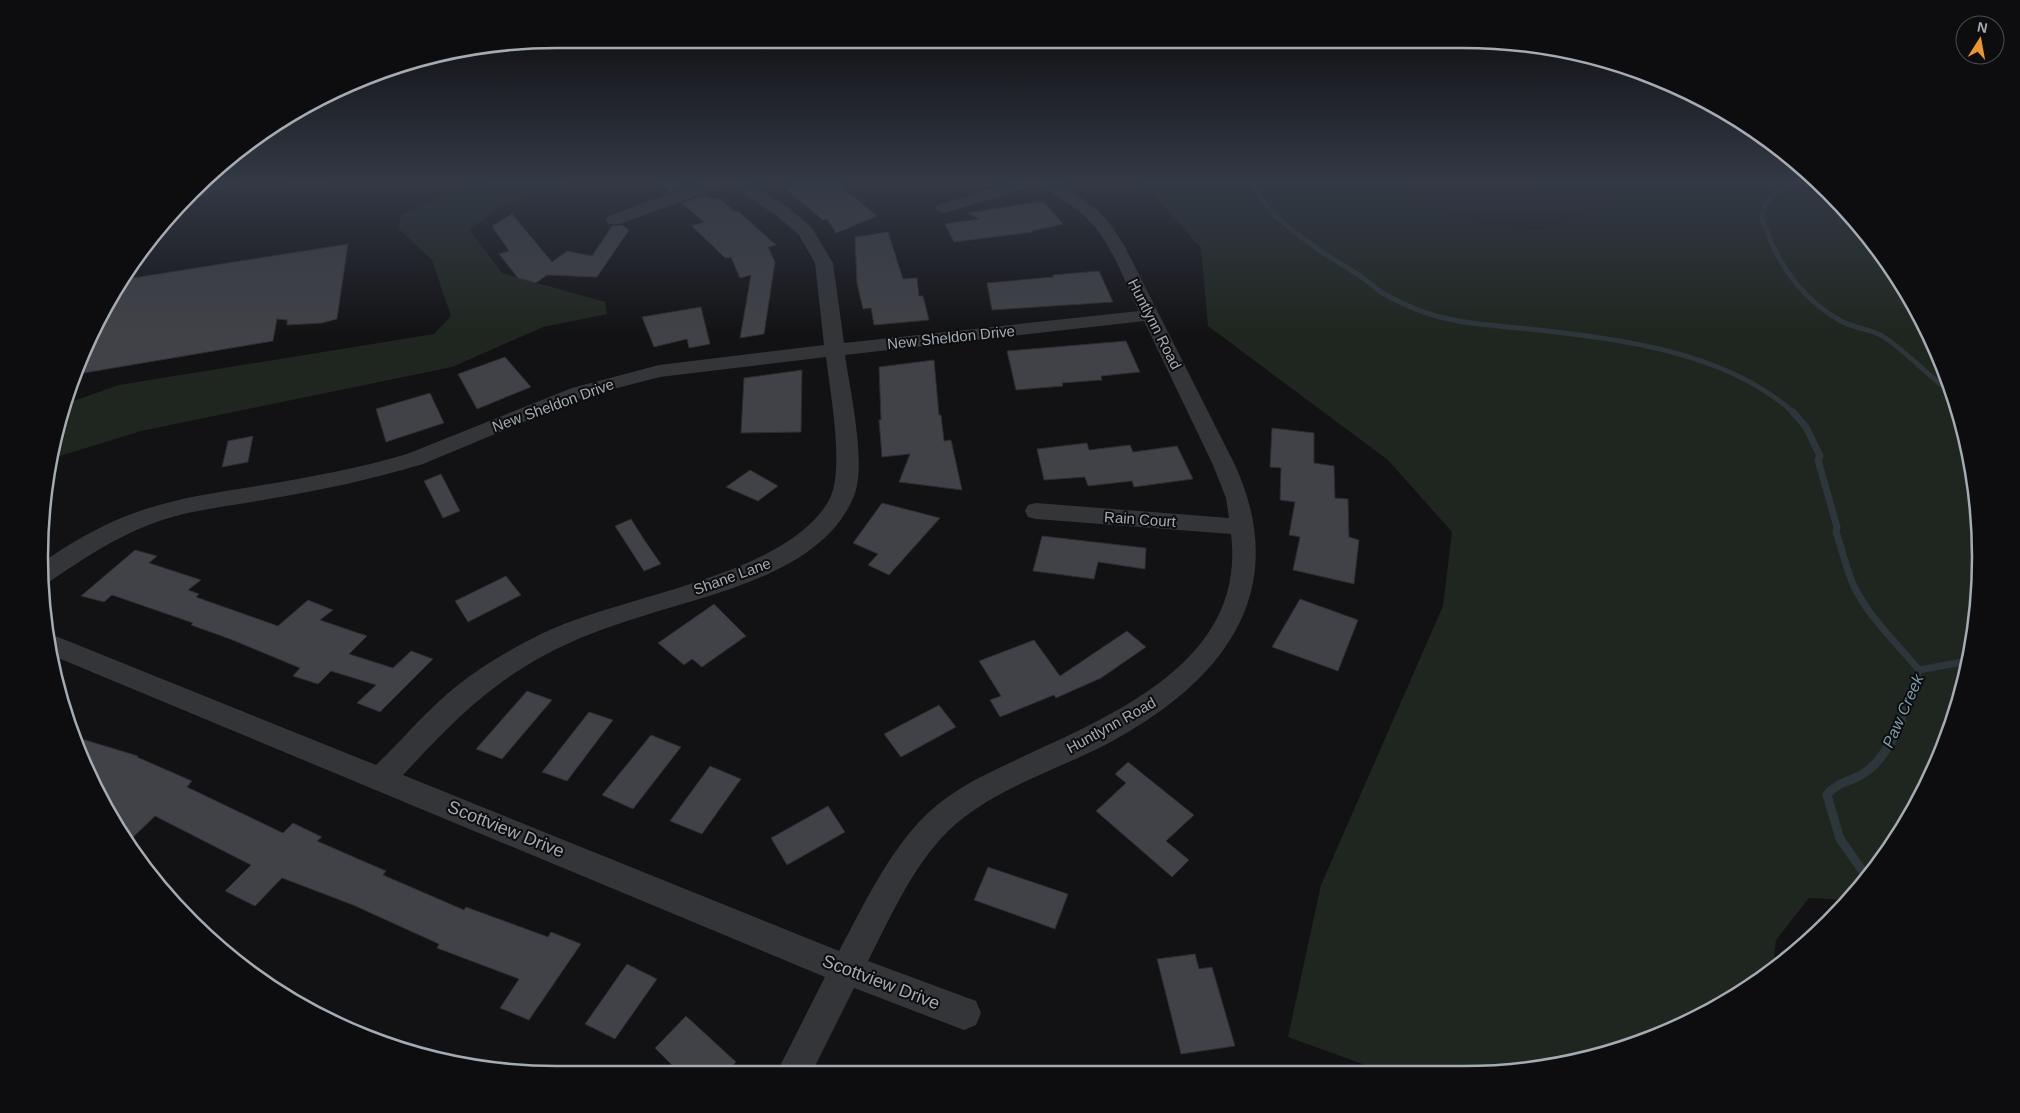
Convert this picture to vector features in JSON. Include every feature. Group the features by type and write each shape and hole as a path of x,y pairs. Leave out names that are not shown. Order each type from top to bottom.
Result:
{"street":[{"name":"Shane Lane","path":"382,778 456,703 487,678 535,649 573,631 776,560 805,541 822,526 836,509 849,478 848,457 827,298 827,276 824,263 813,241 806,232"},
{"name":"Huntlynn Road","path":"797,1066 845,969 919,843 945,815 971,796 998,781 1096,736 1143,710 1177,686 1220,637 1234,611 1243,585 1246,547 1239,503 1224,464 1107,232"},
{"name":"New Sheldon Drive","path":"48,570 100,537 144,518 202,503 302,486 389,467 415,459 580,392 616,381 698,365 1150,315"},
{"name":"Rain Court","path":"1036,511 1243,527"},
{"name":"Scottview Drive","path":"56,647 382,778 845,969 964,1013"}],"shaded area":[{"path":"402,232 471,232 502,273 605,302 607,314 543,327 452,367 141,431 57,457 72,401 119,385 434,334 451,316 432,260"},
{"path":"1187,232 1855,232 1867,247 1887,274 1920,331 1934,362 1955,425 1963,457 1971,523 1971,590 1968,623 1963,656 1945,720 1934,751 1904,811 1887,839 1839,899 1809,898 1776,940 1773,960 1746,980 1689,1013 1627,1038 1563,1056 1530,1061 1464,1066 1368,1066 1288,1037 1321,885 1443,606 1452,532 1388,460 1208,326 1201,248"}],"building":[{"path":"496,232 527,232 552,262 567,251 592,256 608,232 628,232 597,277 547,275 536,283 518,278 499,254 509,251"},
{"path":"698,232 761,232 776,245 768,247 775,262 764,334 740,338 751,275 740,278 731,257 725,258"},
{"path":"888,232 903,279 917,278 919,296 923,296 929,320 874,325 871,308 863,309 857,283 855,237"},
{"path":"949,232 1033,232 954,242"},
{"path":"348,244 337,319 322,323 287,325 287,320 277,319 273,341 82,373 100,331 130,278"},
{"path":"1099,271 1113,302 992,310 987,283"},
{"path":"701,307 710,344 689,348 687,339 654,347 642,317"},
{"path":"1126,341 1140,372 1101,376 1102,380 1062,383 1063,386 1016,390 1007,351"},
{"path":"505,357 531,387 477,409 458,374"},
{"path":"934,360 939,415 941,415 944,441 951,440 962,490 899,482 910,454 882,457 879,420 881,420 879,367"},
{"path":"802,370 801,432 741,433 744,378"},
{"path":"430,393 444,423 386,442 376,409"},
{"path":"1272,428 1314,433 1314,463 1334,466 1335,498 1348,499 1349,537 1359,540 1354,584 1293,570 1300,537 1289,535 1295,502 1280,500 1281,468 1270,467"},
{"path":"253,436 248,462 222,467 228,441"},
{"path":"1087,443 1089,450 1130,445 1133,452 1177,446 1193,479 1134,487 1132,481 1088,486 1085,477 1044,480 1037,449"},
{"path":"750,470 778,486 758,501 726,487"},
{"path":"441,474 460,511 443,518 424,481"},
{"path":"882,503 940,518 889,575 868,565 878,554 853,543"},
{"path":"631,519 661,564 644,571 615,526"},
{"path":"1042,536 1146,548 1145,569 1098,562 1094,579 1033,571"},
{"path":"135,550 157,556 149,563 201,580 188,590 199,594 196,597 278,626 308,600 333,610 320,620 367,636 349,654 393,668 411,651 433,659 380,712 357,703 376,685 331,671 318,684 293,676 300,668 191,625 193,623 112,595 104,602 81,596"},
{"path":"506,576 521,595 468,622 455,601"},
{"path":"1300,599 1358,620 1338,671 1272,647"},
{"path":"714,604 746,636 702,667 692,659 684,665 658,643"},
{"path":"1127,631 1146,647 1101,678 1056,698 1054,695 1000,717 990,700 1001,696 979,661 1034,640 1060,676"},
{"path":"527,691 552,700 502,759 476,749"},
{"path":"939,705 956,727 901,757 884,734"},
{"path":"589,712 613,720 567,781 542,772"},
{"path":"651,735 681,747 633,809 602,795"},
{"path":"82,739 138,756 192,781 187,787 283,833 293,823 322,837 317,841 386,871 383,875 464,910 466,907 548,937 551,932 581,944 529,1020 500,1008 519,979 437,948 439,944 353,905 282,878 255,906 225,891 251,865 155,816 132,838 100,782"},
{"path":"1128,762 1194,815 1166,841 1189,860 1172,877 1096,811 1126,783 1115,774"},
{"path":"710,766 741,779 702,834 670,821"},
{"path":"828,806 845,832 787,865 771,838"},
{"path":"988,867 1068,894 1055,929 974,900"},
{"path":"1195,954 1199,969 1212,967 1235,1046 1181,1054 1157,959"},
{"path":"627,964 657,979 615,1039 585,1024"},
{"path":"686,1016 736,1062 732,1066 673,1066 655,1048"}],"waterway":[{"path":"1294,232 1358,274 1381,292 1413,308 1456,321 1599,338 1670,352 1704,362 1737,376 1768,393 1794,413"},
{"name":"Paw Creek","path":"1767,232 1787,271 1817,304 1846,324 1884,337 1942,385"},
{"path":"1794,413 1806,427 1820,456 1818,460 1837,527 1836,532 1853,584 1874,618 1919,670"},
{"name":"Paw Creek","path":"1919,670 1961,662"},
{"name":"Paw Creek","path":"1901,717 1917,683 1919,670"},
{"name":"Paw Creek","path":"1863,871 1840,839 1827,795 1834,788 1861,775 1874,765 1885,752 1902,722 1901,717"}]}
